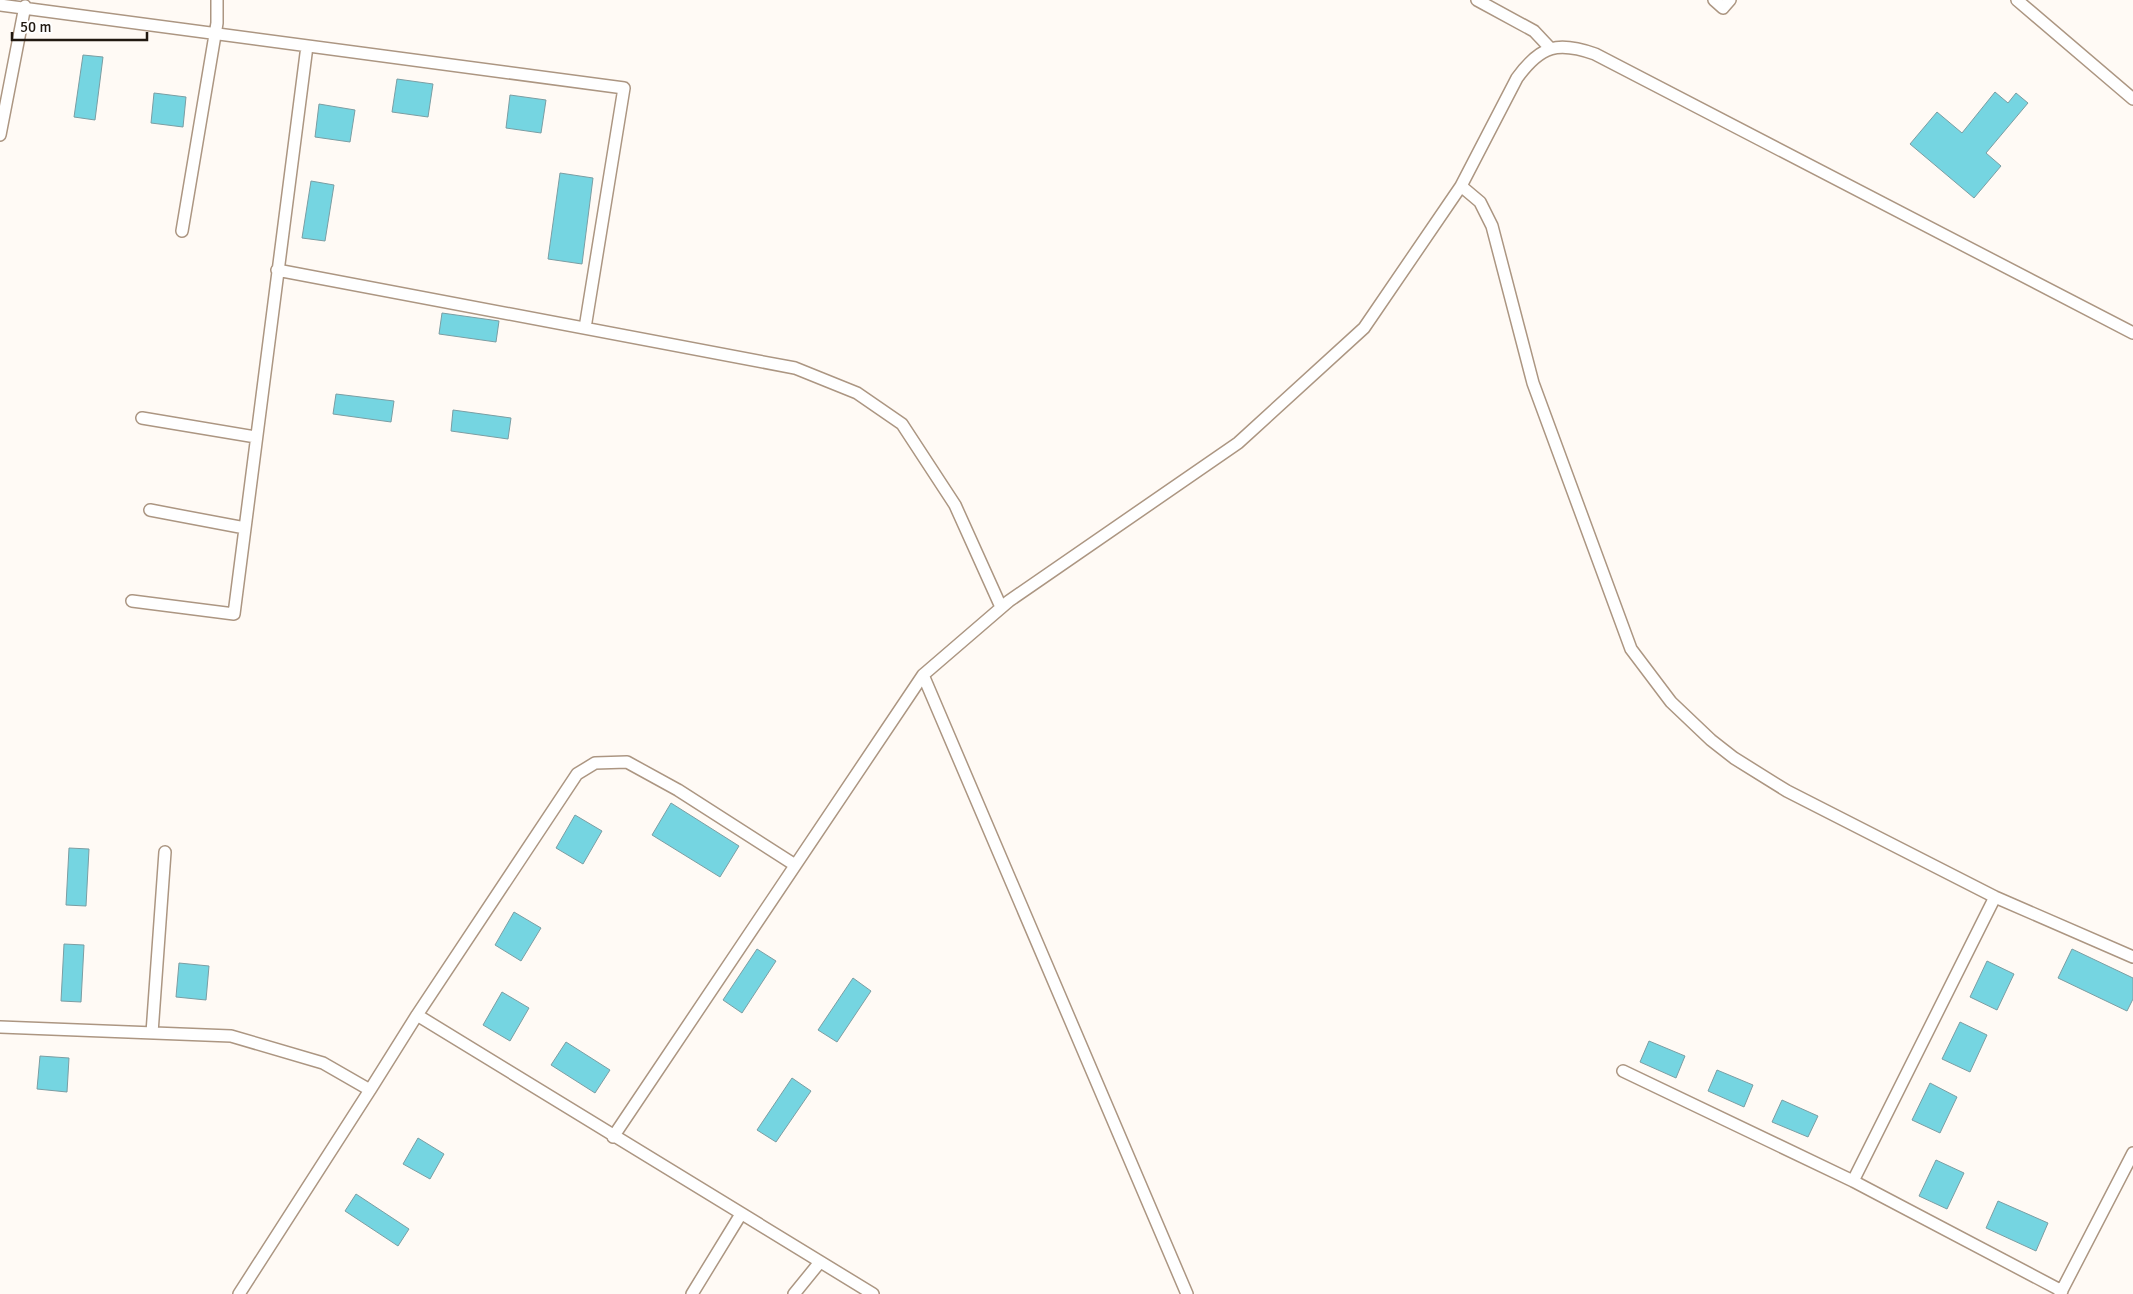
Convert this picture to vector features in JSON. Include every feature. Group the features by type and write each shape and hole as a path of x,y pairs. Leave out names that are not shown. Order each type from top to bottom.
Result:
{"lane":[{"path":"182,231 215,34 218,0"},
{"path":"1477,0 1534,31 1550,48"},
{"path":"1714,0 1723,8 1730,0"},
{"path":"2017,0 2133,99"},
{"path":"0,5 25,6 215,34 624,88 585,328"},
{"path":"0,135 25,6"},
{"path":"132,601 234,614 307,46"},
{"path":"613,1137 922,675 1001,607 1238,443 1364,328 1461,186 1517,78 1525,67 1550,48 1563,46 1576,48 1602,58 2132,328"},
{"path":"1461,186 1480,202 1492,226 1533,383 1632,649 1671,702 1711,740 1763,776 1994,897 2133,957"},
{"path":"277,270 795,368 857,394 902,424 955,505 1001,607"},
{"path":"142,418 256,437"},
{"path":"150,510 245,528"},
{"path":"922,675 1187,1294"},
{"path":"239,1294 417,1015 577,774 594,763 627,762 678,790 795,865"},
{"path":"152,1033 165,852"},
{"path":"1853,1181 1994,897"},
{"path":"417,1015 613,1137 873,1294"},
{"path":"0,1027 231,1036 322,1063 370,1090"},
{"path":"1623,1071 1853,1181 2061,1292 2133,1153"},
{"path":"692,1294 741,1214"},
{"path":"794,1294 820,1262"}],"building":[{"path":"83,55 103,57 95,120 74,117"},
{"path":"397,79 433,84 428,117 392,112"},
{"path":"1995,92 2008,103 2016,93 2028,103 1986,153 2001,166 1974,198 1910,144 1937,112 1962,133"},
{"path":"154,93 186,97 183,127 151,123"},
{"path":"510,95 546,100 541,133 506,128"},
{"path":"319,104 355,110 350,142 315,137"},
{"path":"560,173 593,178 582,264 548,259"},
{"path":"311,181 334,185 325,241 302,238"},
{"path":"442,313 499,321 496,342 439,334"},
{"path":"336,394 394,401 391,422 333,414"},
{"path":"453,410 511,418 508,439 451,431"},
{"path":"671,803 739,846 720,877 652,835"},
{"path":"575,815 602,831 583,864 556,848"},
{"path":"69,848 89,849 86,906 66,905"},
{"path":"514,912 541,928 521,961 495,945"},
{"path":"64,944 84,945 81,1002 61,1001"},
{"path":"757,949 776,961 742,1013 723,1000"},
{"path":"2072,949 2133,978 2133,999 2127,1011 2058,978"},
{"path":"1987,961 2014,974 1997,1010 1970,997"},
{"path":"179,963 209,966 206,1000 176,997"},
{"path":"853,978 871,991 837,1042 818,1030"},
{"path":"502,992 529,1008 510,1041 483,1025"},
{"path":"1960,1022 1987,1035 1970,1072 1942,1059"},
{"path":"1649,1041 1685,1056 1676,1078 1640,1062"},
{"path":"566,1042 610,1070 595,1093 551,1065"},
{"path":"40,1056 69,1058 67,1092 37,1089"},
{"path":"1717,1070 1753,1085 1744,1107 1708,1091"},
{"path":"792,1078 811,1091 776,1142 757,1130"},
{"path":"1930,1083 1957,1097 1940,1133 1912,1120"},
{"path":"1782,1100 1818,1116 1808,1137 1772,1122"},
{"path":"418,1138 444,1154 430,1179 403,1164"},
{"path":"1936,1160 1964,1173 1947,1209 1919,1196"},
{"path":"356,1194 409,1229 398,1246 345,1211"},
{"path":"1998,1201 2048,1223 2036,1251 1986,1228"}]}
